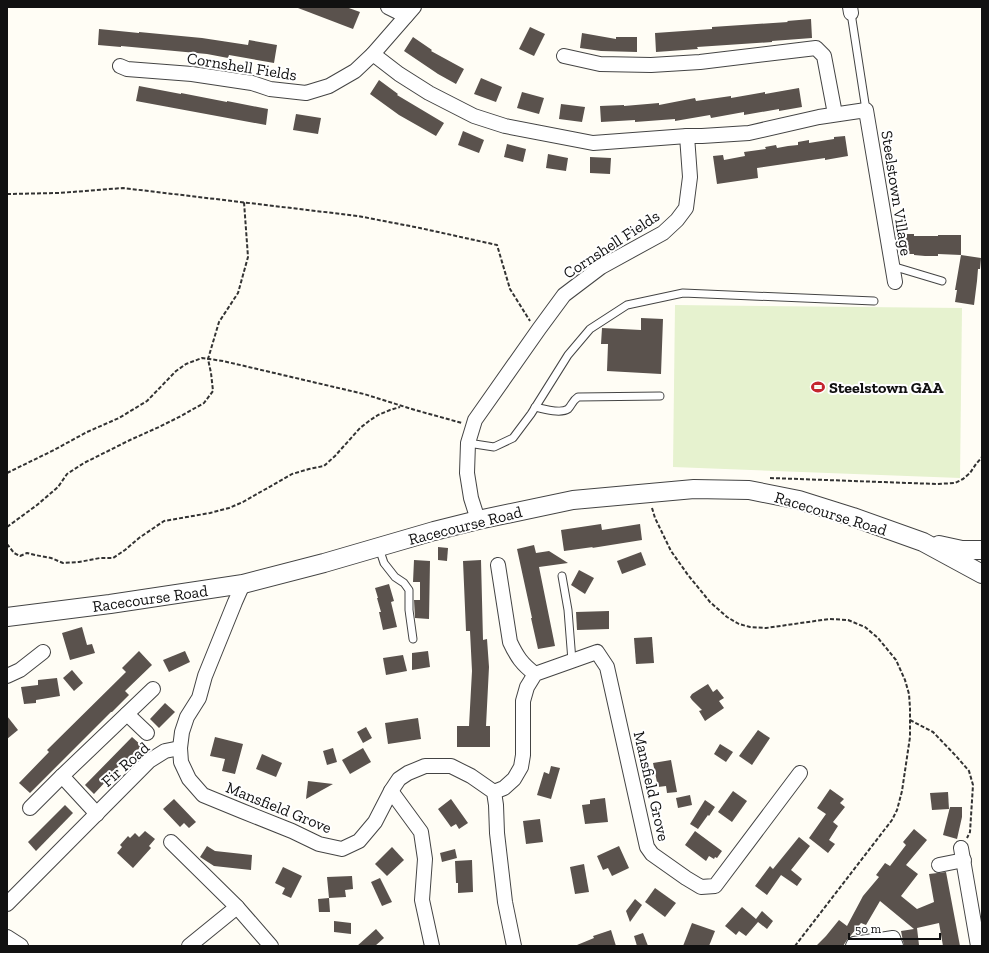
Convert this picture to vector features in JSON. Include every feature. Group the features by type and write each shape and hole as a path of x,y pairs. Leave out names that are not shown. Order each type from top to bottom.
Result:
{"street":[{"path":"388,7 410,12"},
{"name":"Cornshell Fields","path":"120,66 127,69 192,74 252,83 270,89 306,93 329,86 355,71 373,54 410,12"},
{"path":"564,56 600,64 651,65 700,62 816,48 824,56 835,114"},
{"path":"373,54 399,74 429,93 474,116 505,126 593,143 750,133 835,114 866,110"},
{"name":"Steelstown Village","path":"866,110 895,282"},
{"name":"Cornshell Fields","path":"478,520 471,498 467,473 468,443 475,420 564,295 601,267 663,233 678,220 686,208 690,177 687,136"},
{"name":"Racecourse Road","path":"7,617 110,604 243,584 379,548 434,531 573,500 694,489 749,490 799,500 853,517 923,542 962,550 982,550"},
{"name":"Racecourse Road","path":"923,542 982,574"},
{"path":"498,565 510,642 516,654 525,666 535,674 528,686 523,701 523,754 521,767 514,779 504,788 494,792 505,902 514,946"},
{"path":"180,748 182,732 187,717 199,698 205,676 243,584"},
{"path":"7,676 20,670 43,652"},
{"name":"Mansfield Grove","path":"535,674 597,652 607,667 647,847 652,854 701,887 715,886 800,773"},
{"path":"30,808 153,689"},
{"path":"127,714 147,733"},
{"name":"Mansfield Grove","path":"180,748 181,762 189,779 204,794 319,844 342,849 359,841 375,822 398,779 408,773 426,766 451,766 471,776 494,792"},
{"name":"Fir Road","path":"7,904 149,761 165,751 180,748"},
{"path":"62,776 96,814"},
{"path":"391,791 421,832 425,859 422,900 432,946"},
{"path":"171,842 237,907 271,946"},
{"path":"938,865 963,854 978,946"},
{"path":"189,946 237,907"},
{"path":"7,937 21,946"},
{"path":"853,946 854,944 893,938 896,946"}],"lane":[{"path":"850,10 866,110"},
{"path":"892,266 942,281"},
{"path":"468,443 494,447 513,438 535,407 568,355 590,329 627,305 683,293 874,301"},
{"path":"535,407 546,410 565,411 570,408 578,396 660,396"},
{"path":"379,548 384,563 395,577 404,583 409,590 409,610 413,638"},
{"path":"562,576 568,610 572,661"}],"path":[{"path":"7,194 58,193 123,188 358,216 497,245 510,289 529,320 539,329"},
{"path":"7,527 58,487 67,474 84,463 159,427 204,403 213,391 208,359 219,322 238,293 248,257 244,202"},
{"path":"7,473 87,432 119,418 147,401 176,371 186,364 202,358 223,361 364,394 459,421 472,429"},
{"path":"7,544 14,553 20,556 27,553 51,558 63,563 100,558 113,558 164,521 229,508 243,502 292,474 324,466 360,428 369,421 384,412 402,406"},
{"path":"766,478 937,484 955,483 970,473 982,457"},
{"path":"648,493 655,518 671,551 710,602 727,617 739,624 750,627 766,628 829,619 848,620 865,627 878,638 896,660 905,680 909,694 910,737 902,791 897,810 885,830 795,946"},
{"path":"910,720 933,732 969,771 973,785 970,832 963,854"}],"green space":[{"name":"Steelstown GAA","path":"675,305 962,308 960,478 673,467"}],"building":[{"path":"298,7 346,7 360,12 353,29"},
{"path":"811,19 812,38 697,47 698,49 656,52 655,33"},
{"path":"530,27 545,34 534,56 519,49"},
{"path":"99,29 202,38 248,45 249,40 277,45 274,63 229,55 228,58 207,54 98,45"},
{"path":"582,33 616,39 616,37 637,37 637,52 601,51 580,48"},
{"path":"413,37 432,50 431,51 464,69 456,84 438,74 404,51"},
{"path":"481,78 502,87 496,102 474,94"},
{"path":"379,80 398,94 397,95 444,123 436,136 399,115 370,94"},
{"path":"139,86 268,109 266,125 136,101"},
{"path":"799,88 802,107 779,111 779,109 744,115 744,112 711,118 710,115 675,121 675,119 635,122 635,120 601,122 600,106 624,106 659,103 659,105 695,98 696,101 731,96 731,98"},
{"path":"522,92 544,98 539,114 517,108"},
{"path":"561,104 585,107 582,122 559,119"},
{"path":"296,114 321,118 318,134 293,130"},
{"path":"463,131 484,140 479,153 458,145"},
{"path":"845,136 848,156 757,168 758,178 717,184 713,156 723,155 724,160 745,156 744,152 766,149 765,147 776,145 777,148 798,145 798,142 809,140 809,143"},
{"path":"507,144 526,149 523,162 504,157"},
{"path":"548,154 568,158 566,171 546,168"},
{"path":"590,157 611,158 610,174 590,173"},
{"path":"902,234 914,234 914,236 961,235 961,255 938,254 938,256 925,256 902,254"},
{"path":"961,255 981,258 980,269 978,269 974,305 955,302 957,290 955,290"},
{"path":"641,318 663,319 661,374 607,371 608,344 601,344 602,328 641,330"},
{"path":"601,524 602,530 640,524 642,540 564,551 561,530"},
{"path":"534,545 536,553 549,551 568,563 539,567 555,646 538,649 517,549"},
{"path":"438,547 448,548 447,561 438,560"},
{"path":"641,552 646,565 622,574 617,561"},
{"path":"414,560 430,561 429,619 415,618 414,600 420,600 420,582 413,582"},
{"path":"481,560 483,640 487,639 489,667 486,726 490,726 490,747 457,747 457,726 469,726 472,671 470,631 466,631 463,561"},
{"path":"579,570 594,578 585,594 571,585"},
{"path":"389,584 394,601 391,602 397,627 383,630 379,612 381,612 375,588"},
{"path":"609,611 609,629 577,630 576,612"},
{"path":"82,627 87,645 92,644 95,653 70,660 62,633"},
{"path":"652,637 654,663 636,664 634,638"},
{"path":"139,651 152,665 125,691 129,695 30,793 19,783 49,752 47,750 126,672 122,668"},
{"path":"185,651 190,662 169,672 163,660"},
{"path":"428,651 430,667 412,670 412,653"},
{"path":"403,655 407,671 386,675 383,658"},
{"path":"72,670 83,683 74,691 63,678"},
{"path":"57,678 60,696 36,700 36,703 24,704 21,687 38,685 38,680"},
{"path":"708,684 713,692 717,689 724,698 719,701 724,708 705,721 699,711 702,710 690,697 692,694"},
{"path":"165,703 175,712 159,728 150,719"},
{"path":"7,716 18,730 7,739"},
{"path":"418,718 421,739 388,744 385,723"},
{"path":"366,727 372,738 363,743 357,732"},
{"path":"758,730 770,738 752,765 739,756"},
{"path":"132,737 142,746 111,774 94,794 85,785"},
{"path":"215,737 243,744 235,774 222,771 225,759 210,756"},
{"path":"720,744 733,752 726,762 714,754"},
{"path":"333,748 337,762 327,765 323,751"},
{"path":"363,748 371,762 350,774 342,760"},
{"path":"262,754 282,763 276,777 256,769"},
{"path":"671,760 677,792 667,793 666,786 658,787 653,763"},
{"path":"551,766 560,768 551,799 537,795 544,772 549,774"},
{"path":"308,781 333,784 306,799"},
{"path":"830,789 844,799 840,803 845,807 833,822 838,826 829,840 835,844 828,853 809,838 826,814 817,808"},
{"path":"733,791 747,801 732,822 718,812"},
{"path":"948,792 949,809 932,810 930,793"},
{"path":"690,795 692,805 678,808 676,798"},
{"path":"605,798 608,822 585,824 582,805 590,804 590,800"},
{"path":"174,799 196,822 189,828 184,823 180,827 163,809"},
{"path":"451,799 468,823 459,829 456,824 451,827 438,809"},
{"path":"705,800 715,807 698,829 690,824"},
{"path":"65,805 73,813 36,851 28,842"},
{"path":"950,807 962,807 962,817 957,839 943,835"},
{"path":"540,819 543,842 526,844 523,821"},
{"path":"914,829 927,840 906,865 918,874 901,896 917,909 934,902 929,874 946,872 960,946 943,946 939,923 917,928 919,945 904,946 901,931 914,929 880,901 866,925 861,923 843,946 816,946 839,920 847,926 863,896 879,877 876,875 885,863 890,866 906,845 903,842"},
{"path":"145,831 155,839 149,846 151,848 133,868 117,853 122,847 120,845 128,836 130,838 135,833 139,837"},
{"path":"695,831 722,851 717,858 715,857 714,859 709,856 706,861 685,845"},
{"path":"799,837 810,846 791,870 802,879 797,886 781,875 767,895 755,886 770,866 773,869"},
{"path":"207,846 215,851 252,855 251,870 214,866 200,857"},
{"path":"619,846 629,868 612,876 608,868 603,870 597,856"},
{"path":"392,847 404,860 387,876 375,864"},
{"path":"455,849 457,858 442,862 440,853"},
{"path":"472,860 473,892 458,893 455,861"},
{"path":"584,864 589,892 575,894 570,867"},
{"path":"283,867 302,876 291,898 282,894 285,888 275,883"},
{"path":"352,876 353,889 345,890 346,897 329,898 327,877"},
{"path":"380,878 392,902 382,906 371,882"},
{"path":"655,888 676,903 665,917 645,902"},
{"path":"329,898 330,912 319,912 318,899"},
{"path":"635,899 642,905 630,922 626,911"},
{"path":"742,907 756,919 762,911 773,921 767,929 758,922 746,936 739,931 736,935 725,926"},
{"path":"334,921 351,923 351,934 334,932"},
{"path":"692,923 715,931 709,946 683,946"},
{"path":"376,929 384,938 375,946 357,946"},
{"path":"611,930 616,946 577,946 594,938 593,936"},
{"path":"643,933 648,946 637,946 634,936"}],"place":[{"name":"Steelstown GAA","path":"818,387"}]}
